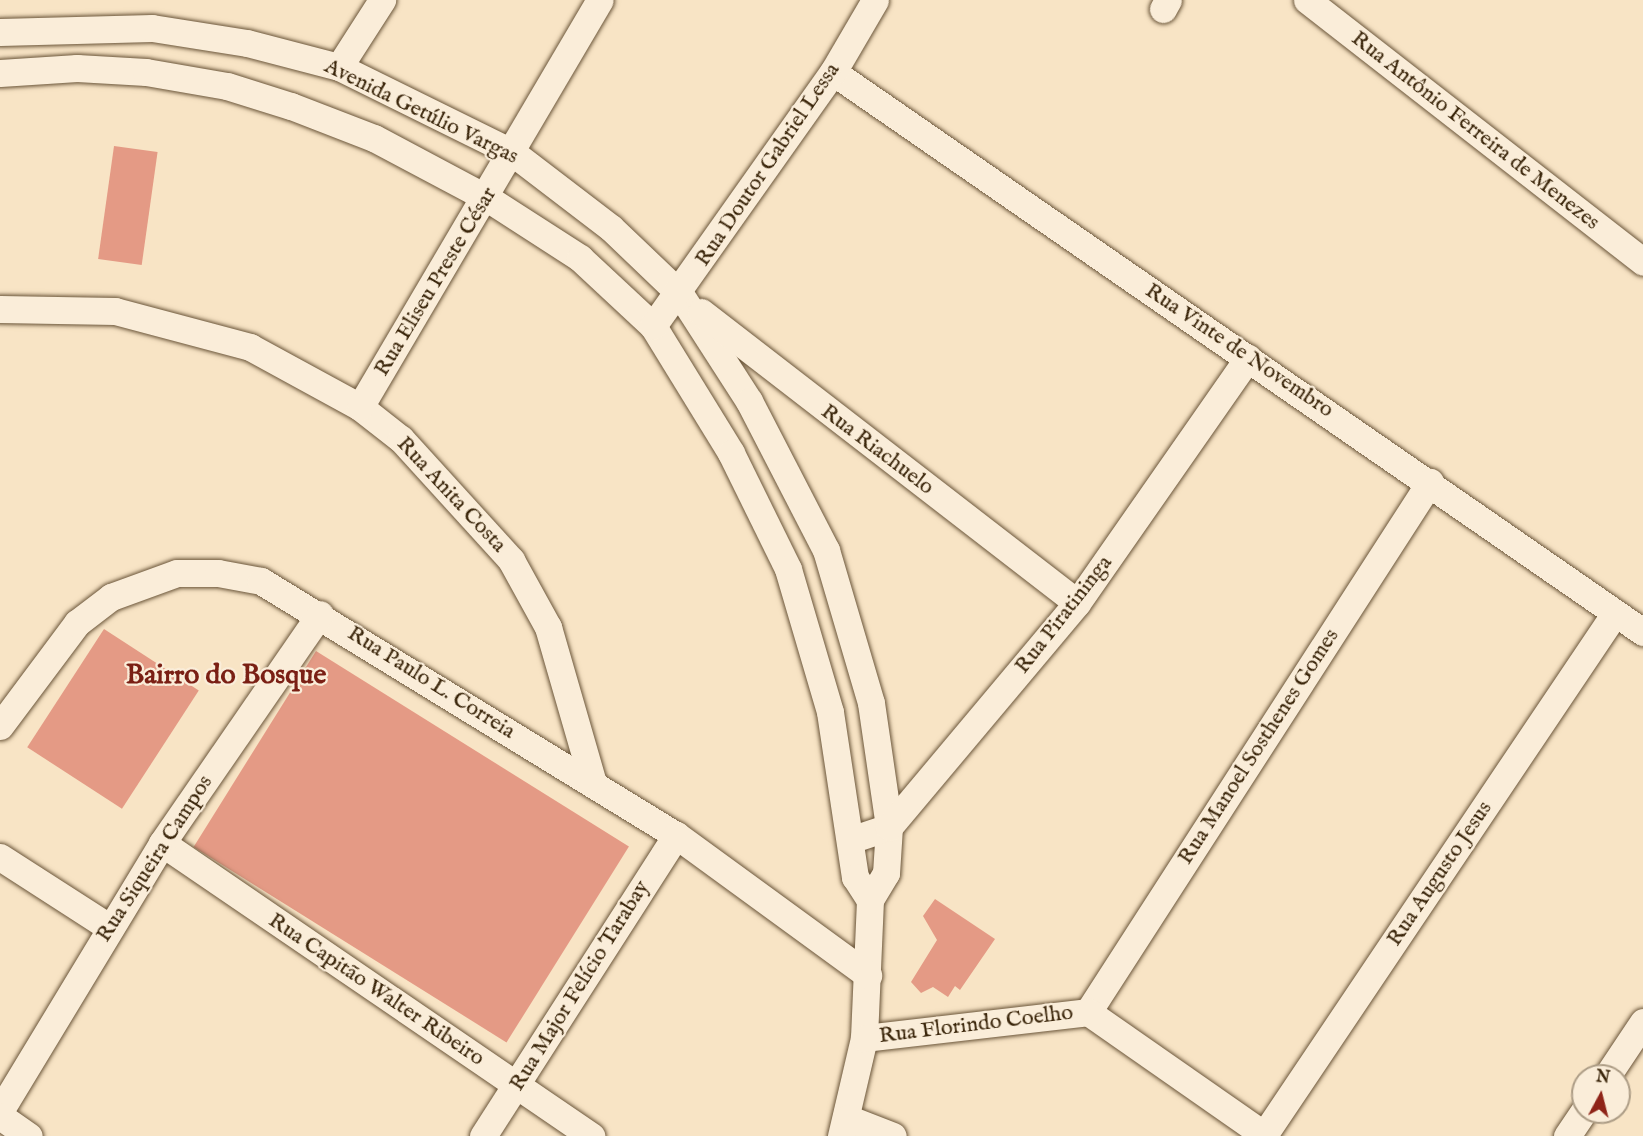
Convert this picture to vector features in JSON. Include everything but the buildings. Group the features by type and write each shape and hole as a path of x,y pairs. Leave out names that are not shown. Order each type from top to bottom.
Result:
{"street":[{"path":"339,67 382,0"},
{"name":"Rua Eliseu Preste César","path":"360,407 487,198 600,0"},
{"name":"Rua Doutor Gabriel Lessa","path":"653,326 680,294 833,72 875,0"},
{"name":"Rua Antônio Ferreira de Menezes","path":"1307,0 1643,262"},
{"name":"Avenida Getúlio Vargas","path":"0,32 153,28 247,43 339,67 513,153 611,228 680,294 749,401 826,550 871,704 889,827 886,873 870,900 864,1038 844,1127"},
{"name":"Avenida Getúlio Vargas","path":"0,73 77,68 227,86 374,138 487,198 580,258 653,326 731,453 788,569 830,712 855,876 870,900"},
{"name":"Rua Vinte de Novembro","path":"833,72 1430,482 1643,632"},
{"name":"Rua Riachuelo","path":"680,294 1077,603"},
{"name":"Rua Anita Costa","path":"4,314 115,311 183,326 250,347 360,407 443,480 511,560 548,627 578,721 593,783"},
{"name":"Rua Piratininga","path":"889,827 1077,603 1248,358"},
{"name":"Rua Manoel Sosthenes Gomes","path":"1088,1012 1430,482"},
{"name":"Rua Paulo L. Correia","path":"0,726 77,623 141,583 177,573 218,573 261,581 320,614 676,835 868,975"},
{"name":"Rua Augusto Jesus","path":"1265,1135 1615,613"},
{"name":"Rua Siqueira Campos","path":"0,1111 162,843 320,614"},
{"path":"546,754 564,742 578,721"},
{"path":"850,840 889,827"},
{"name":"Rua Major Felício Tarabay","path":"483,1136 676,835"},
{"name":"Rua Capitão Walter Ribeiro","path":"162,843 591,1136"},
{"path":"0,857 110,928"},
{"name":"Rua Florindo Coelho","path":"864,1038 1088,1012 1265,1135"},
{"path":"1615,1064 1643,1022"},
{"path":"0,1116 29,1136"},
{"path":"844,1127 893,1136"}],"district":[{"name":"Bairro do Bosque","path":"226,676"}]}
